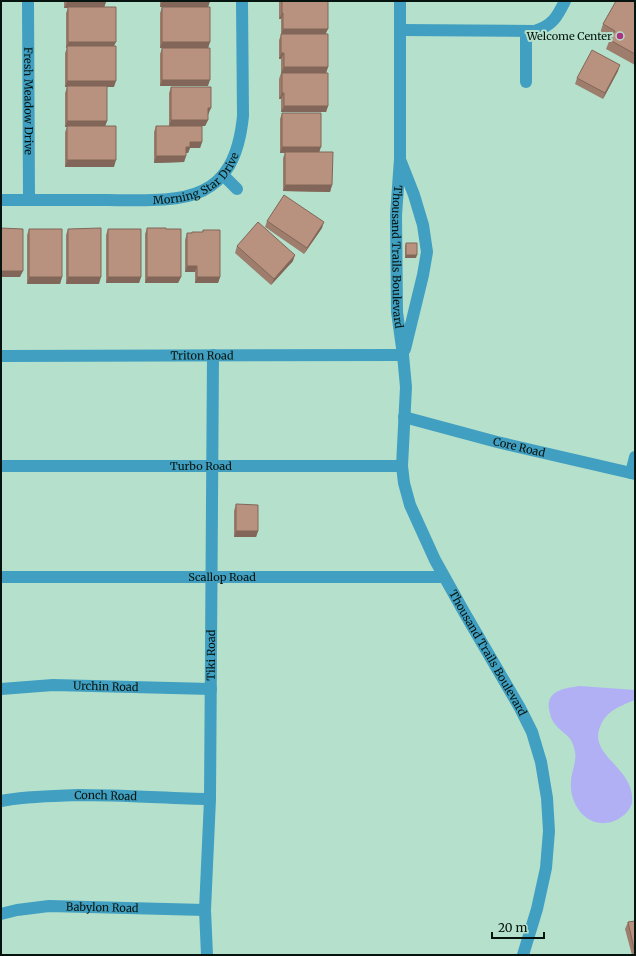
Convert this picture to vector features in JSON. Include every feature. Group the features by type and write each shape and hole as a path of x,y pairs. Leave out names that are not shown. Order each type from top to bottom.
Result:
{"street":[{"name":"Fresh Meadow Drive","path":"28,1 29,200"},
{"name":"Morning Star Drive","path":"1,200 159,201 188,197 200,192 223,175 234,155 241,133 243,116 242,1"},
{"name":"Thousand Trails Boulevard","path":"400,1 400,160 396,215 396,278 397,312 406,387 402,466 404,483 410,505 444,576 520,708 532,732 541,762 547,798 549,832 546,868 537,909 522,955"},
{"path":"400,30 535,31 547,26 558,16 565,1"},
{"path":"526,31 526,82"},
{"name":"Thousand Trails Boulevard","path":"400,160 414,195 427,241 425,269 403,355"},
{"path":"223,175 237,189"},
{"name":"Tiki Road","path":"207,955 205,910 210,799 212,577 211,466 213,355"},
{"name":"Triton Road","path":"1,356 403,355"},
{"name":"Core Road","path":"404,417 497,442 633,474"},
{"path":"633,474 635,457"},
{"name":"Turbo Road","path":"1,466 402,466"},
{"name":"Scallop Road","path":"1,577 444,576"},
{"name":"Urchin Road","path":"1,689 53,685 211,689"},
{"name":"Conch Road","path":"1,801 33,796 98,795 210,799"},
{"name":"Babylon Road","path":"1,914 17,910 49,906 205,910"}],"water":[{"path":"580,686 635,690 635,700 610,713 600,727 598,737 600,746 627,780 631,791 632,803 628,811 623,816 614,821 605,823 588,819 582,814 573,799 571,791 571,778 575,760 574,746 569,738 557,727 553,721 549,709 551,698 558,691"}],"building":[{"path":"106,1 106,2 67,2"},
{"path":"282,1 328,1 328,29 283,29"},
{"name":"Welcome Center","path":"616,1 635,1 635,54 610,40 615,31 603,24"},
{"path":"68,7 116,7 116,42 68,42"},
{"path":"162,7 210,7 210,42 162,42"},
{"path":"281,34 328,34 328,67 284,67 284,53 281,53"},
{"path":"67,46 116,46 116,81 67,81"},
{"path":"162,48 210,48 210,80 162,80"},
{"path":"592,50 620,65 605,93 577,78"},
{"path":"282,73 328,73 328,106 284,106 284,93 282,93"},
{"path":"67,86 107,86 107,121 67,121"},
{"path":"171,87 211,87 211,108 208,108 208,120 171,120"},
{"path":"282,113 321,113 321,147 282,147"},
{"path":"67,126 116,126 116,160 67,160"},
{"path":"156,126 202,126 202,142 190,142 190,147 186,147 186,156 156,156"},
{"path":"285,152 333,152 332,185 285,185"},
{"path":"284,195 324,222 307,248 267,221"},
{"path":"258,222 295,255 274,279 237,246"},
{"path":"1,228 23,229 23,271 1,271"},
{"path":"101,228 101,277 68,277 68,229"},
{"path":"147,228 181,229 181,277 147,277"},
{"path":"29,229 62,229 62,277 29,277"},
{"path":"108,229 141,229 141,277 108,277"},
{"path":"203,230 220,230 220,277 197,277 197,266 187,266 187,233 203,232"},
{"path":"406,243 417,243 417,255 406,255"},
{"path":"236,504 258,505 258,531 236,531"},
{"path":"635,921 635,953 628,922"}],"place":[{"name":"Welcome Center","path":"620,36"}]}
